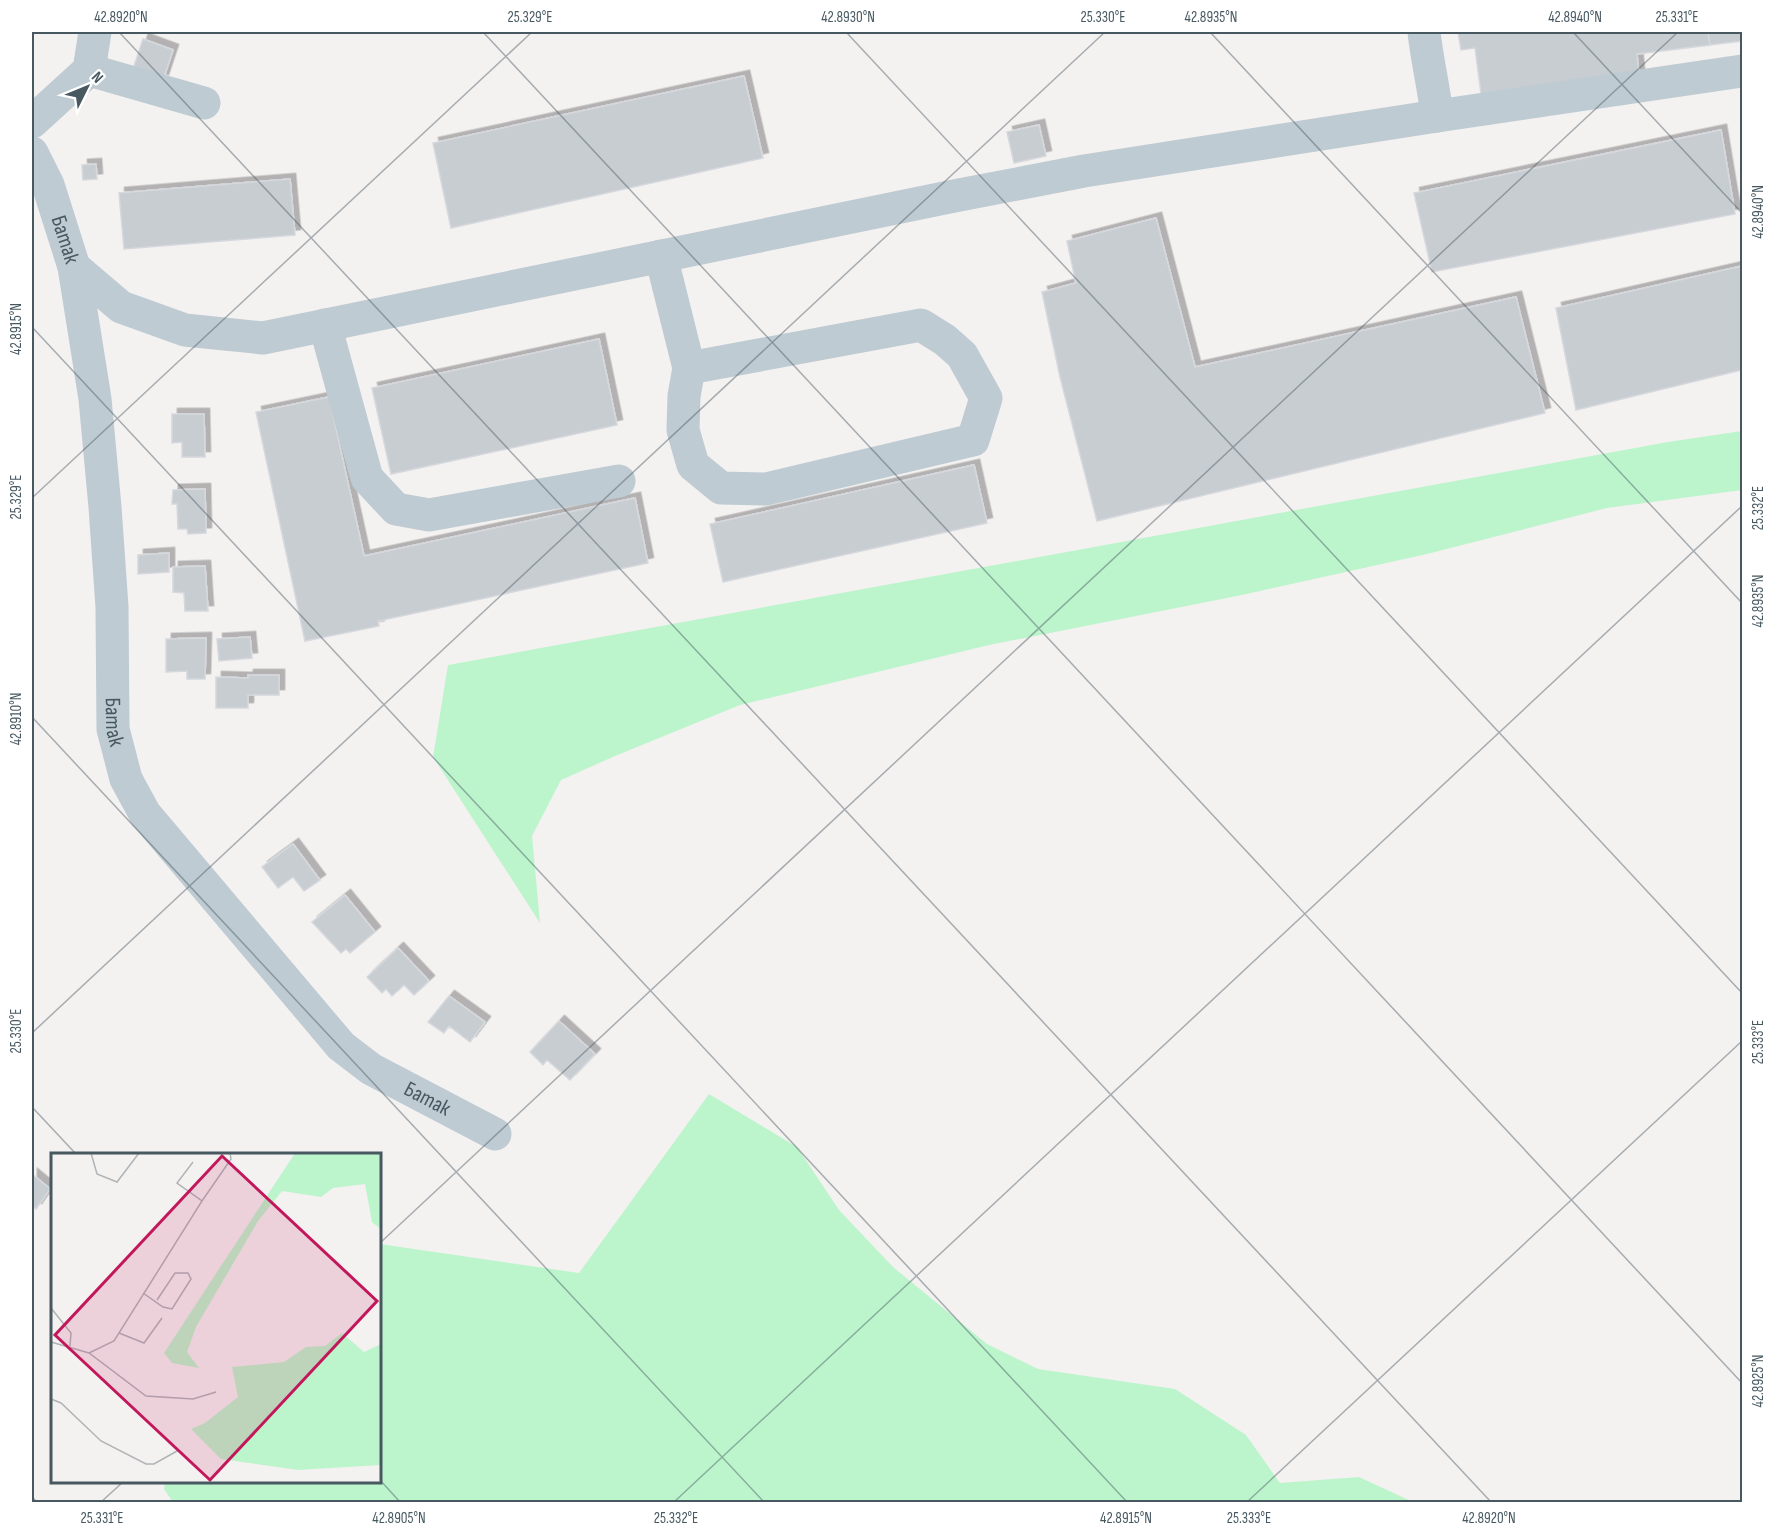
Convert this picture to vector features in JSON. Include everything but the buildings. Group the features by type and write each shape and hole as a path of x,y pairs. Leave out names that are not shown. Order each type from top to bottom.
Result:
{"street":[{"path":"32,122 89,70 95,32"},
{"path":"1424,32 1437,116"},
{"path":"89,70 204,103"},
{"path":"74,267 121,308 185,330 263,338 1084,171 1743,71"},
{"name":"Батак","path":"32,153 48,185 74,267 95,399 111,607 112,729 126,779 145,814 341,1046 371,1069 495,1134"},
{"path":"661,256 689,368 684,396 683,430 693,465 721,488 766,489 973,440 986,398 962,355 945,340 921,325 689,368"},
{"path":"325,325 367,478 396,509 429,515 619,481"}],"green space":[{"path":"1742,431 1742,490 1607,508 1427,554 1242,595 989,645 740,705 615,756 561,780 532,836 540,923 433,757 448,665 1668,442"},
{"path":"709,1094 797,1147 839,1210 893,1267 987,1344 1038,1369 1175,1389 1246,1435 1280,1483 1359,1477 1413,1502 173,1502 164,1489 165,1483 381,1483 381,1244 579,1273"}]}
